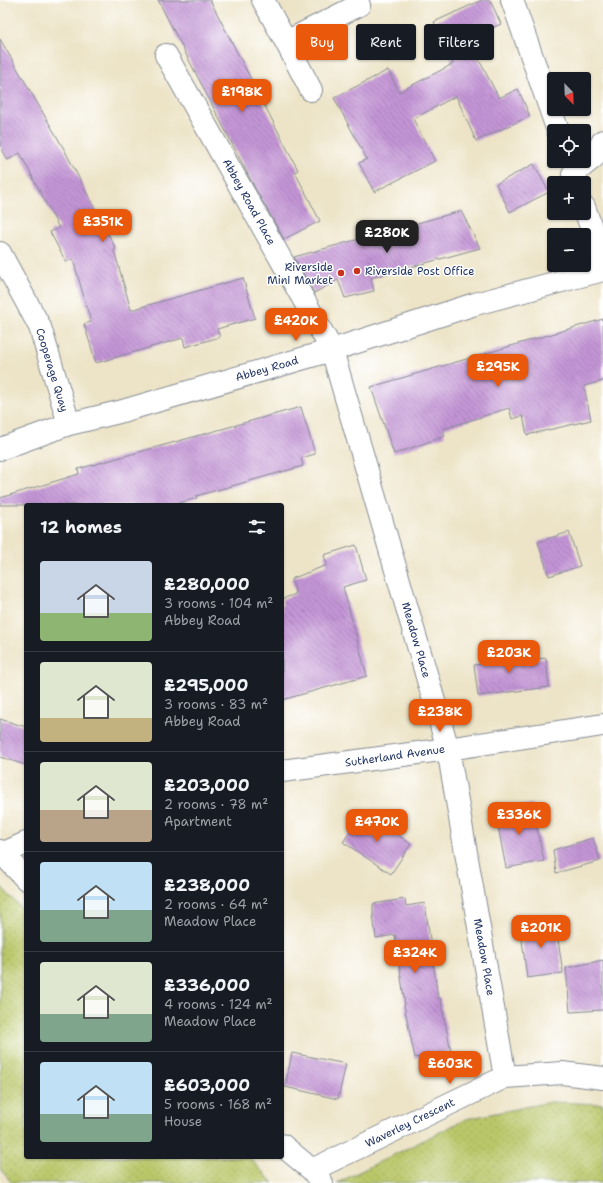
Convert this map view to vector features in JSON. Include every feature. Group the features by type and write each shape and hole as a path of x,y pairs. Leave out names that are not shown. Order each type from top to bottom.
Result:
{"street":[{"path":"264,0 311,90"},
{"path":"512,0 556,124"},
{"path":"286,42 360,5"},
{"name":"Abbey Road Place","path":"166,55 332,350"},
{"path":"572,173 594,157 603,141"},
{"path":"589,220 603,261"},
{"name":"Cooperage Quay","path":"0,253 40,327 69,424"},
{"name":"Abbey Road","path":"0,449 69,424 119,412 332,350 475,304 603,270"},
{"name":"Meadow Place","path":"332,350 448,749 505,1077"},
{"name":"Sutherland Avenue","path":"284,771 448,749 603,725"},
{"path":"24,844 1,852 24,877"},
{"name":"Waverley Crescent","path":"317,1176 505,1077 562,1073 603,1078"},
{"path":"284,1146 317,1176"}],"green space":[{"path":"0,885 24,912 24,1159 251,1159 273,1183 12,1183 0,1169"},
{"path":"550,1102 603,1104 603,1183 337,1183 466,1119"}],"building":[{"path":"158,0 210,0 298,170 295,172 320,221 284,239 256,190"},
{"path":"482,0 490,0 501,24 494,27 494,24 435,24 434,22"},
{"path":"0,39 64,149 116,249 114,250 131,310 243,278 255,318 217,329 220,337 185,347 183,338 96,363 84,324 91,322 73,259 66,262 50,232 59,228 20,153 8,160 0,146"},
{"path":"451,60 479,60 499,98 518,89 530,116 476,141 456,96 413,119 435,161 374,192 359,163 367,159 334,98 388,70 399,92 453,64"},
{"path":"534,164 547,188 547,193 510,212 496,184"},
{"path":"461,211 480,248 371,278 374,291 345,298 338,280 314,293 294,257"},
{"path":"603,319 603,381 584,386 591,420 527,435 523,416 512,419 509,408 443,429 445,436 394,454 371,387"},
{"path":"301,407 315,454 301,458 303,466 196,496 197,498 178,503 24,503 24,505 0,505 0,498 79,474 78,469"},
{"path":"569,532 580,566 549,576 538,542"},
{"path":"356,545 366,580 343,587 367,676 284,699 284,598 296,594 291,579 327,565 324,555"},
{"path":"509,648 510,662 546,658 549,687 478,696 474,665 482,664 480,652"},
{"path":"0,719 24,726 24,764 0,757"},
{"path":"532,804 544,861 506,868 495,811"},
{"path":"364,812 411,844 391,874 343,842"},
{"path":"593,838 600,861 556,873 553,850"},
{"path":"405,899 406,906 425,903 438,998 440,998 451,1051 415,1058 404,1005 395,935 376,938 373,915 373,904"},
{"path":"555,920 563,973 527,978 520,925"},
{"path":"603,960 603,1010 570,1012 566,968"},
{"path":"292,1053 346,1064 338,1099 285,1087"}],"place":[{"name":"Riverside Post Office","path":"357,271"},
{"name":"Riverside Mini Market","path":"341,273"}]}
